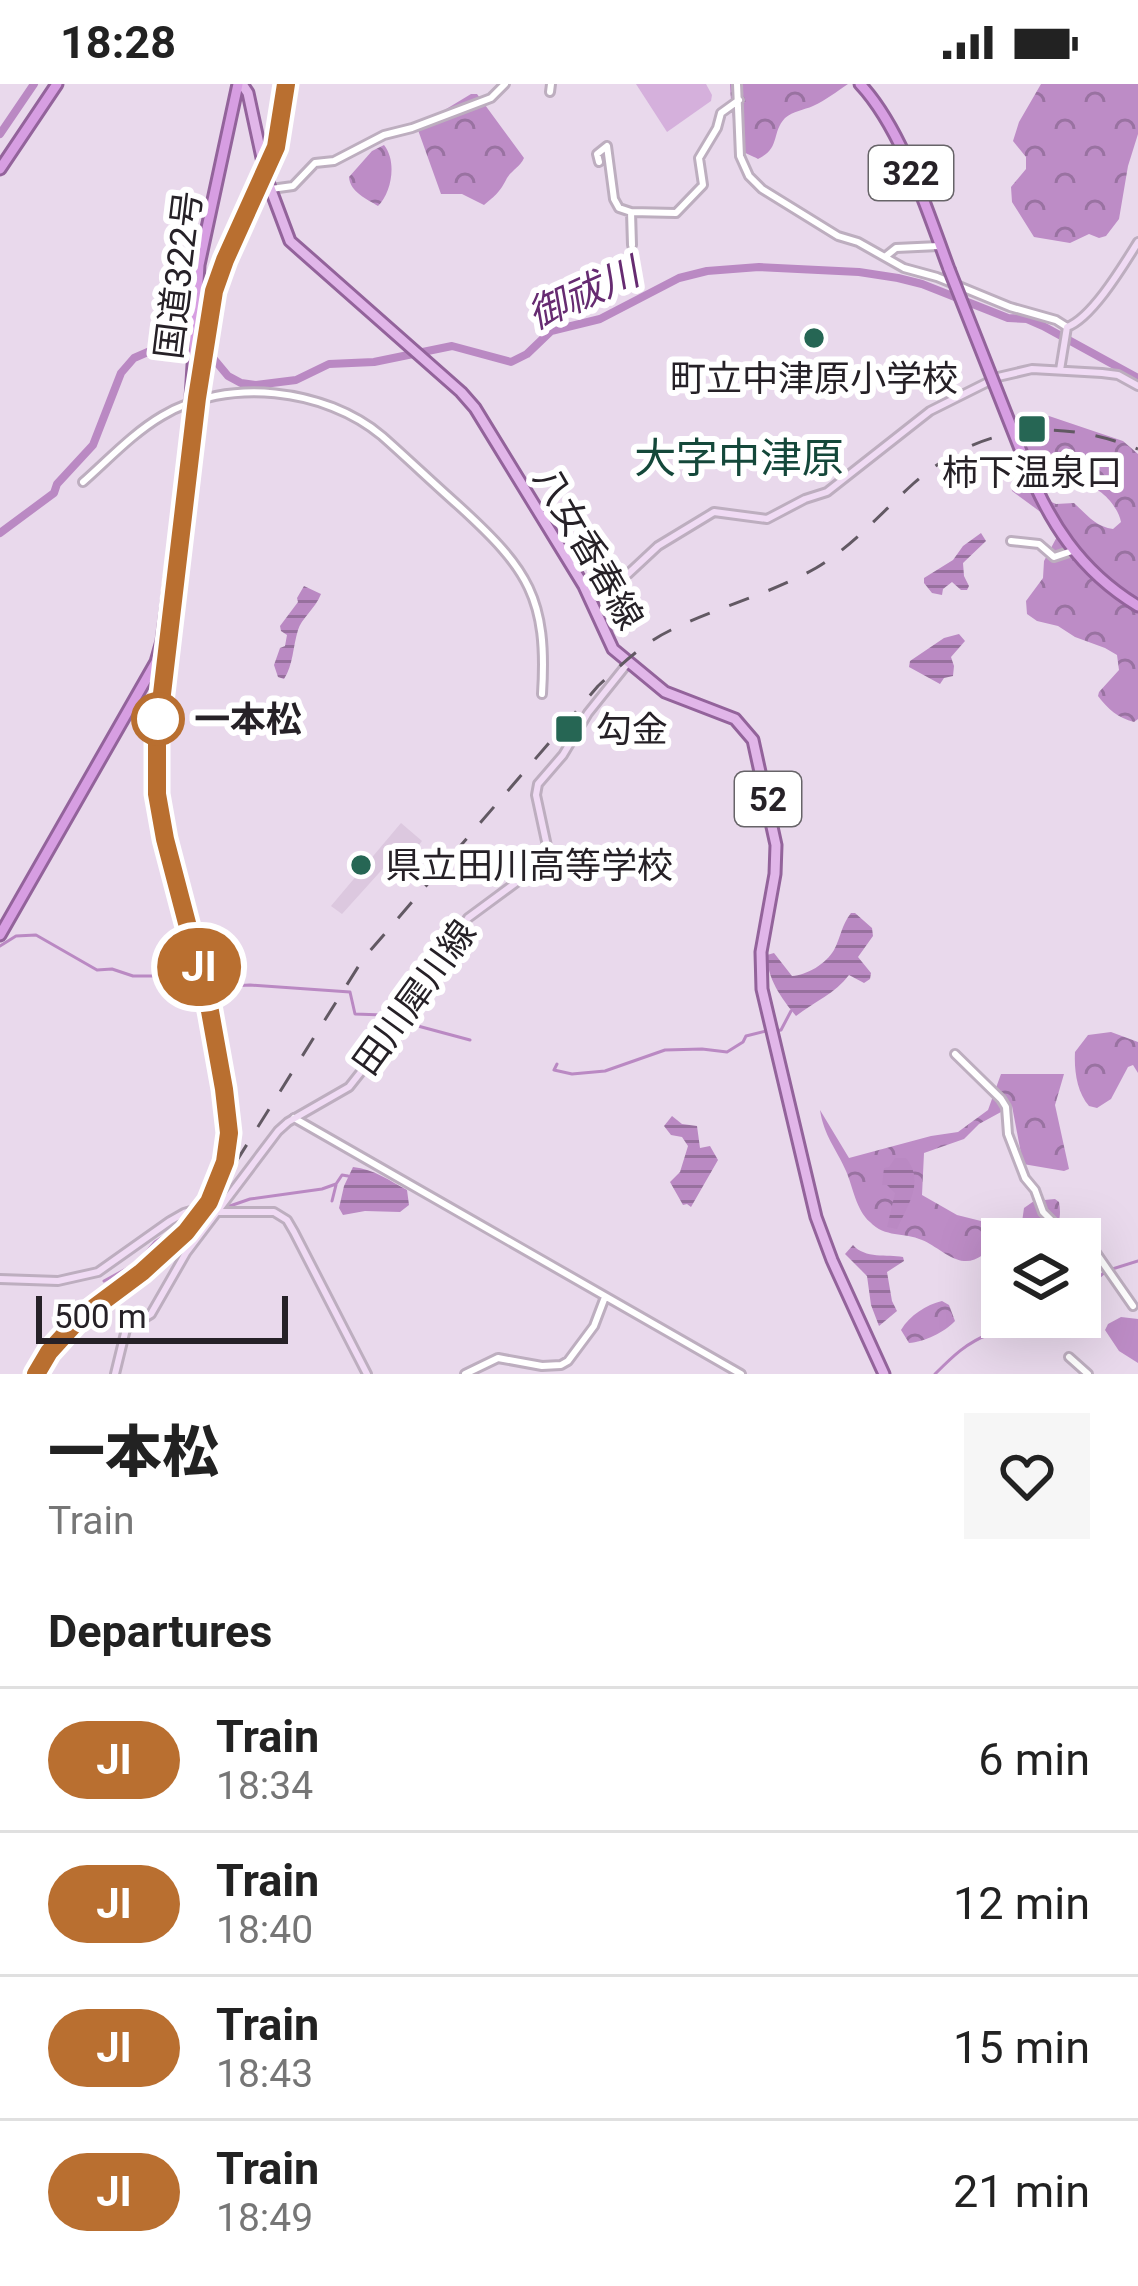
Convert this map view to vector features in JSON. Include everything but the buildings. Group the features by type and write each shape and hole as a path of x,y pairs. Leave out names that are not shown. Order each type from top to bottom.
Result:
{"highway":[{"path":"0,166 55,84"},
{"name":"国道322号","path":"0,934 157,662 188,450 199,265 240,84"},
{"name":"322","path":"860,84 891,127 1048,516 1072,550 1105,583 1138,605"}],"main road":[{"name":"八女香春線","path":"240,84 248,92 267,178 290,241 475,408 584,586 610,645 675,698 735,719 753,740 776,844 760,964 766,1006 816,1216 884,1374"},
{"path":"1060,370 1066,329 1079,322 1111,284 1138,242"},
{"path":"584,586 628,574 658,546 714,512 767,519 827,492 930,412 998,376 1032,369 1109,373 1138,386"},
{"name":"田川犀川線","path":"115,1374 126,1329 152,1314 214,1212 278,1131 349,1087 405,1016 468,918 544,862 547,846 538,784 628,663"},
{"path":"0,1279 58,1281 98,1272 184,1213 201,1208 274,1212 287,1220 367,1374"}],"street":[{"path":"267,178 292,186 315,163 334,161 391,133 491,98 505,84"},
{"path":"737,84 740,156 754,183 838,236 904,268 1049,317 1066,329"},
{"path":"599,161 597,154 607,146 614,199 620,208 676,213 701,189 699,158 721,113 739,100"},
{"path":"632,212 632,245"},
{"path":"886,256 896,248 940,246"},
{"path":"83,482 147,426 185,404 229,395 284,395 346,412 382,436 512,557 541,622 542,694"},
{"path":"1011,541 1039,544 1054,557 1072,550"},
{"path":"955,1054 1006,1107 1008,1134 1024,1178 1049,1218"},
{"path":"294,1118 740,1374"},
{"path":"1101,1260 1133,1306"},
{"path":"465,1374 498,1358 561,1365 594,1326 605,1297"},
{"path":"1069,1357 1088,1374"}],"shaded area":[{"path":"636,84 706,84 711,101 667,132"},
{"path":"981,533 986,541 963,563 967,590 952,582 942,595 932,593 924,578 953,560"},
{"path":"304,586 321,594 300,626 284,679 278,677 274,665 287,635 280,626"},
{"path":"959,634 965,641 951,657 953,676 940,684 909,667 910,661 944,638"},
{"path":"401,823 422,841 407,860 397,853 342,914 331,906"},
{"path":"851,913 872,928 873,936 858,957 871,973 870,979 864,983 849,975 796,1016 776,987 767,955 774,953 792,976 810,971 831,955"},
{"path":"672,1116 682,1124 697,1126 700,1148 710,1146 718,1160 691,1207 683,1205 670,1182 680,1172 688,1146 664,1126"},
{"path":"895,1158 906,1158 914,1175 913,1193 897,1229 887,1227 895,1193 882,1185 884,1168"},
{"path":"353,1167 407,1190 409,1205 400,1212 343,1215 339,1208"},
{"path":"853,1245 870,1254 903,1257 904,1261 887,1272 897,1311 879,1326 867,1276 845,1254"}],"green space":[{"path":"730,84 848,84 785,118 770,150 758,159 737,144"},
{"path":"1041,84 1138,84 1138,134 1119,219 1106,236 1089,234 1070,243 1034,237 1012,202 1011,187 1026,169 1026,157 1013,141"},
{"path":"477,94 524,158 484,205 462,194 441,194 418,130"},
{"path":"384,145 391,159 391,176 378,206 356,191 349,177 372,151"},
{"path":"1049,416 1123,441 1138,454 1138,719 1134,722 1114,712 1098,696 1119,670 1117,655 1027,614 1026,601 1043,578 1044,561 1059,533 1050,519 1012,491 1011,484 1056,504 1074,503 1107,528 1121,522 1101,493 1082,484 1054,482 1028,457 1018,438 1023,428"},
{"path":"1111,1032 1138,1042 1138,1073 1133,1065 1128,1067 1111,1099 1097,1108 1089,1106 1079,1088 1075,1052 1088,1035"},
{"path":"1001,1074 1064,1074 1055,1105 1069,1169 1023,1164 1012,1106 979,1124 964,1139 924,1153 922,1195 957,1215 981,1221 981,1256 964,1261 922,1240 888,1233 865,1217 820,1110 849,1158 958,1132 988,1110"},
{"path":"1055,1199 1059,1218 1023,1218 1024,1208 1034,1201"},
{"path":"942,1301 949,1305 955,1321 934,1336 909,1343 901,1330 919,1311"},
{"path":"1121,1317 1138,1319 1138,1363 1119,1351 1105,1330"}],"waterway":[{"path":"0,134 34,84"},
{"name":"御祓川","path":"0,533 54,493 93,445 121,373 134,358 157,348 189,345 208,352 228,376 256,385 296,380 329,364 374,362 452,346 511,362 551,331 600,319 679,278 707,271 759,267 898,278 1008,318 1027,319 1138,378"},
{"path":"0,946 16,936 36,935 97,970 167,976 213,987 350,992 355,1014 398,1020"},
{"path":"776,1031 791,1011"},
{"path":"403,1022 470,1040"},
{"path":"557,1064 554,1070 572,1074 605,1071 665,1050 727,1052 746,1036 766,1031"},
{"path":"227,1207 322,1189 348,1176"},
{"path":"332,1201 336,1185"},
{"path":"104,1281 137,1263 155,1242 200,1213 206,1214"},
{"path":"1101,1275 1138,1261"},
{"path":"935,1374 981,1338"}],"railway":[{"path":"222,1171 227,1126 223,1082 162,825 156,785 157,737 214,291 276,147 286,84"},
{"path":"36,1374 70,1329 199,1221 363,959 598,686 632,655 671,630 816,568 855,539 914,483 966,448 1020,432 1049,430 1138,449"}],"train":[{"name":"JI","path":"36,1374 79,1319 186,1232 209,1202 225,1162 229,1133 224,1089 210,1011 165,839 157,794 157,736 214,291 271,163 281,131 286,84"}],"place":[{"name":"町立中津原小学校","path":"814,338"},
{"name":"柿下温泉口","path":"1032,429"},
{"name":"一本松","path":"158,719"},
{"name":"勾金","path":"569,729"},
{"name":"県立田川高等学校","path":"361,865"}],"district":[{"name":"大字中津原","path":"739,458"}]}
